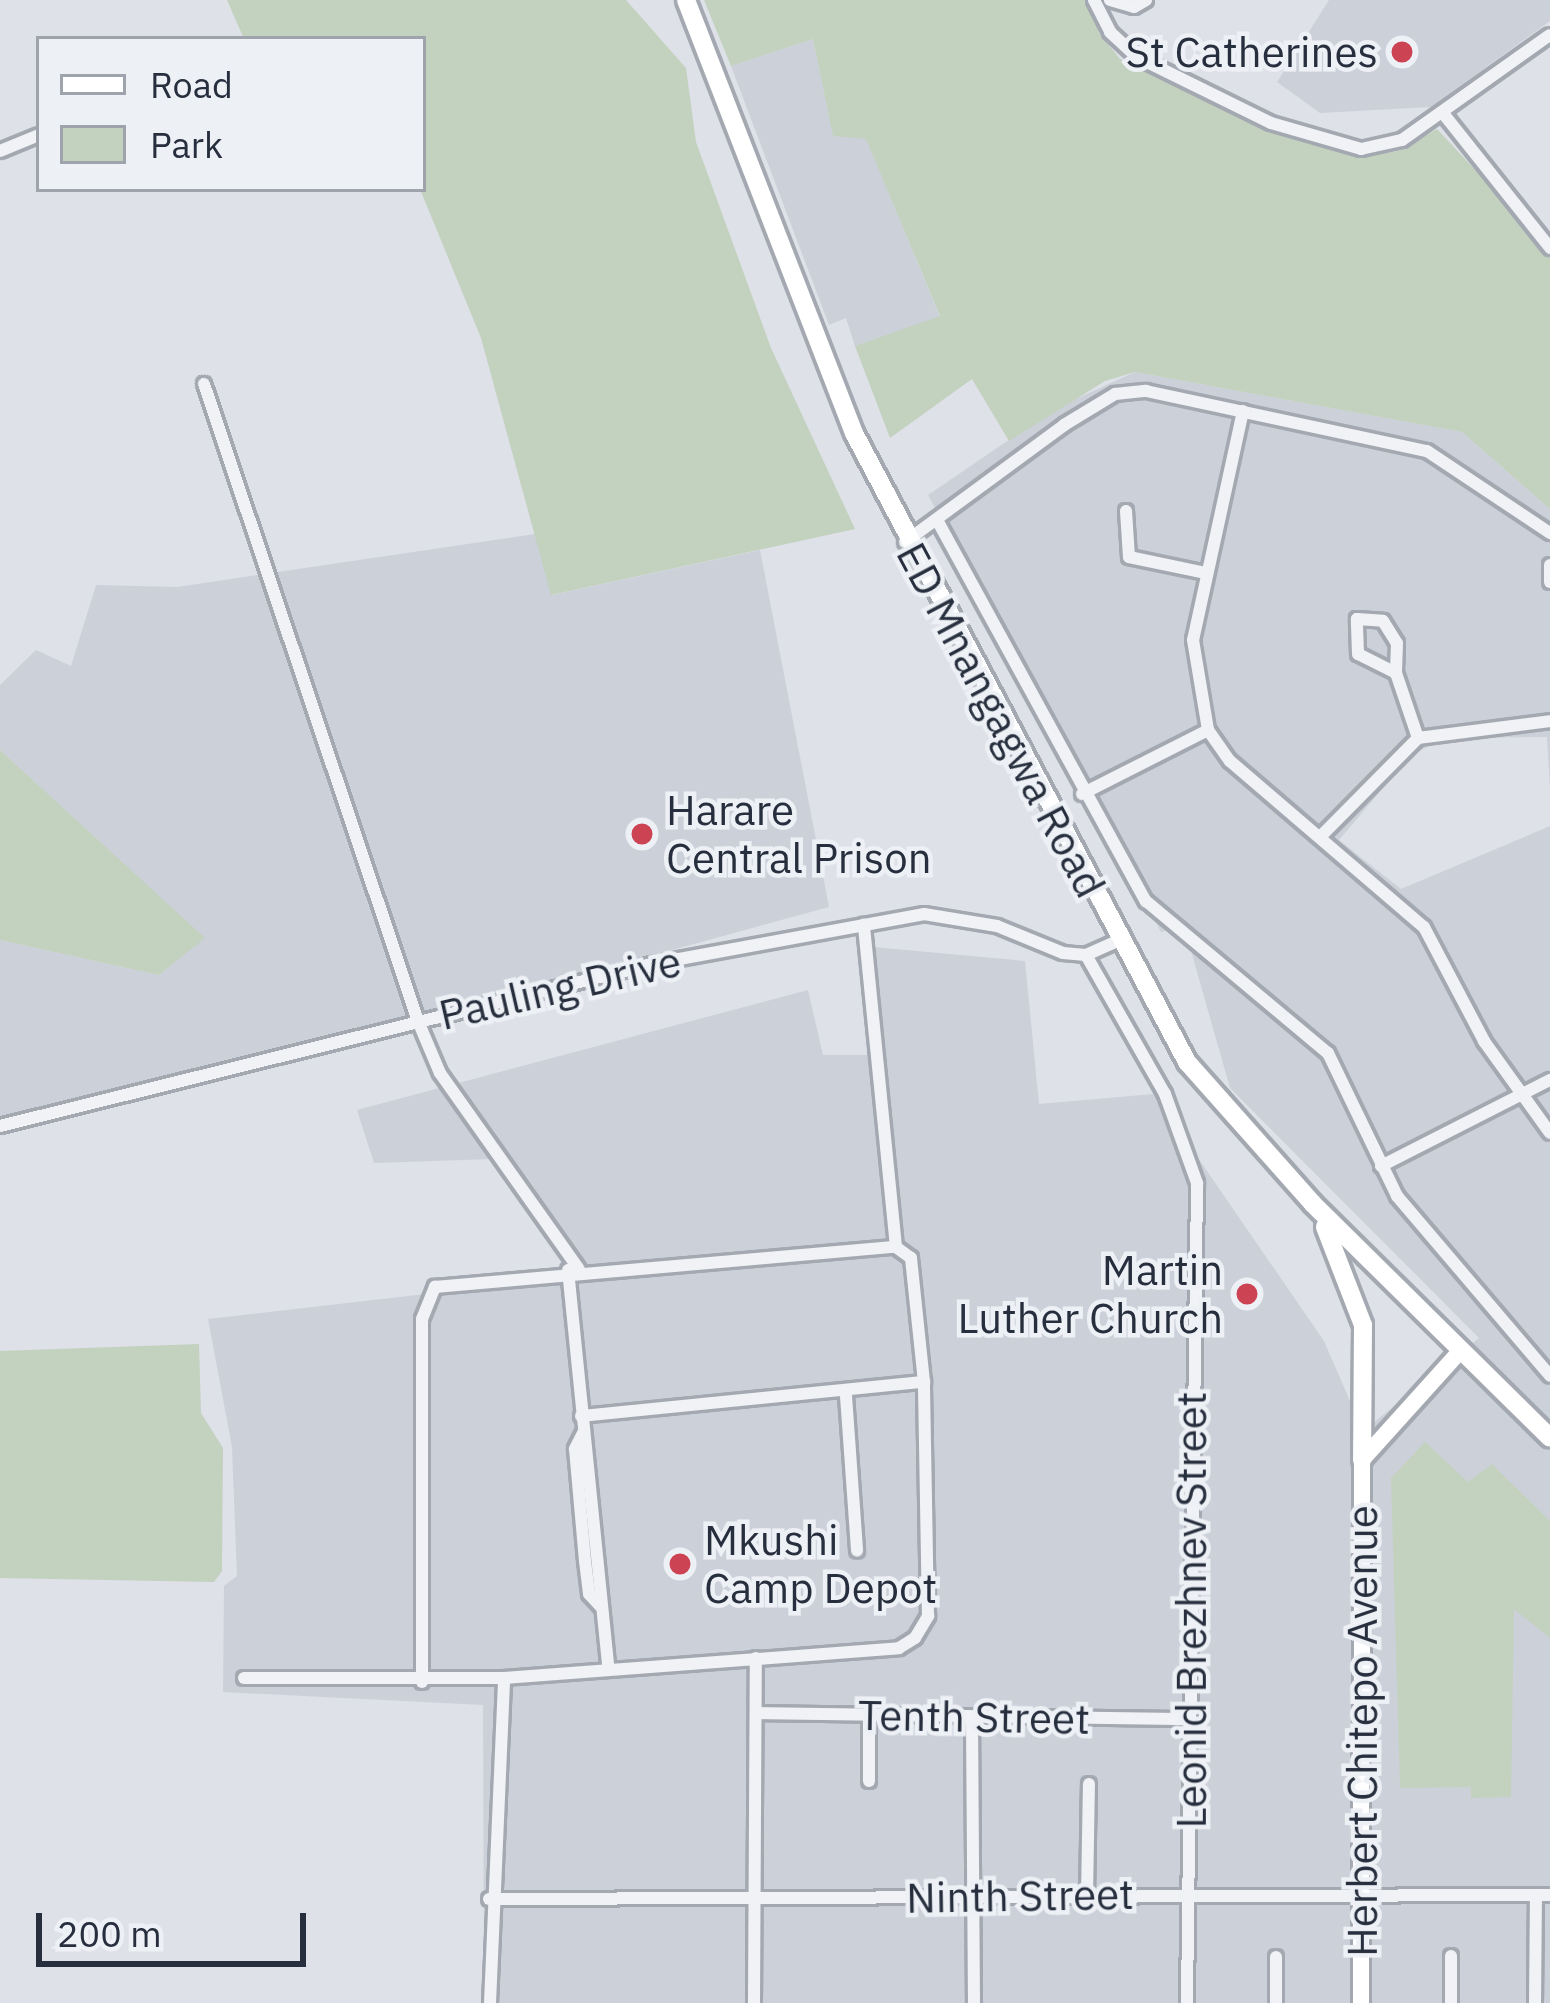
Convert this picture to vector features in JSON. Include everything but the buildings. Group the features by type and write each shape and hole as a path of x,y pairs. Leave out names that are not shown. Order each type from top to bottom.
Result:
{"highway":[{"name":"ED Mnangagwa Road","path":"686,0 830,376 905,542 1186,1062 1312,1204 1550,1438"},
{"path":"1312,1204 1344,1261 1363,1325 1362,1460"}],"main road":[{"path":"1362,1460 1461,1350"},
{"name":"Herbert Chitepo Avenue","path":"1361,2003 1362,1460"}],"street":[{"path":"1094,0 1111,32 1137,57 1318,141 1376,149 1442,112 1550,35"},
{"path":"1110,0 1134,7 1147,0"},
{"path":"1442,112 1548,243"},
{"path":"0,151 36,136"},
{"path":"204,384 418,1021 440,1073 574,1270 581,1416 608,1667"},
{"path":"905,542 1115,394 1162,392 1427,451 1550,533"},
{"path":"1243,411 1193,640 1208,730 1229,761 1424,927 1519,1096 1550,1133"},
{"path":"1126,511 1129,556 1206,573"},
{"path":"937,520 1082,794 1146,901 1328,1053 1381,1166 1423,1230 1550,1376"},
{"path":"1550,565 1550,582"},
{"path":"1396,674 1358,655 1357,619 1371,616 1391,632 1396,674 1418,738"},
{"path":"1321,836 1418,738 1550,721"},
{"path":"1082,794 1208,730"},
{"name":"Pauling Drive","path":"0,1126 418,1021 864,925 959,916 1086,955"},
{"path":"864,925 896,1247"},
{"path":"1086,955 1118,941"},
{"name":"Leonid Brezhnev Street","path":"1086,955 1165,1094 1197,1183 1187,2003"},
{"path":"1381,1166 1550,1080"},
{"path":"244,1678 422,1682 899,1648 923,1628 924,1382 911,1258 896,1247 574,1270 446,1283 428,1295 422,1682"},
{"path":"581,1416 846,1396 924,1382"},
{"path":"846,1396 857,1552"},
{"path":"754,2003 756,1658"},
{"path":"490,2003 489,1899 504,1678"},
{"name":"Tenth Street","path":"758,1713 972,1720 1192,1719"},
{"path":"869,1716 869,1781"},
{"path":"972,1720 974,2003"},
{"path":"1087,1896 1089,1784"},
{"path":"1535,2003 1543,1895"},
{"name":"Ninth Street","path":"489,1899 1543,1895"},
{"path":"1451,1956 1451,2003"},
{"path":"1276,1958 1276,2003"}],"shaded area":[{"name":"St Catherines","path":"1329,0 1550,0 1550,21 1431,107 1320,113 1277,82"},
{"path":"813,39 833,135 866,138 940,317 855,346 846,318 829,325 731,66"},
{"path":"1135,372 1462,432 1550,509 1550,789 1547,737 1448,738 1412,754 1339,840 1401,889 1550,826 1550,2003 484,2003 483,1705 223,1692 224,1586 237,1576 232,1447 208,1319 581,1276 493,1159 374,1163 357,1110 808,990 823,1055 876,1055 873,947 1025,961 1039,1104 1154,1094 1324,1341 1363,1431 1479,1338 1230,1088 1184,926 1161,932 928,495 1056,408"},
{"path":"535,534 552,595 760,550 829,907 0,1134 0,940 159,975 204,938 0,750 0,685 36,650 71,666 96,585 177,587"}],"green space":[{"path":"227,0 626,0 686,68 696,142 771,348 855,529 551,595 481,338 421,192 426,192 426,36 243,36"},
{"path":"704,0 1090,0 1099,33 1120,59 1256,126 1368,156 1398,151 1437,129 1550,250 1550,509 1462,432 1135,372 1105,381 1009,441 972,379 890,438 855,346 940,316 866,139 833,136 813,39 731,66"},
{"path":"0,750 205,938 159,975 0,940"},
{"path":"199,1344 201,1413 223,1448 222,1571 214,1582 0,1578 0,1351"},
{"path":"1425,1442 1468,1482 1492,1464 1550,1521 1550,1638 1514,1609 1511,1797 1471,1798 1471,1787 1400,1788 1391,1478"}],"place":[{"name":"St Catherines","path":"1402,52"},
{"name":"Harare Central Prison","path":"642,834"},
{"name":"Martin Luther Church","path":"1247,1294"},
{"name":"Mkushi Camp Depot","path":"680,1564"}]}
